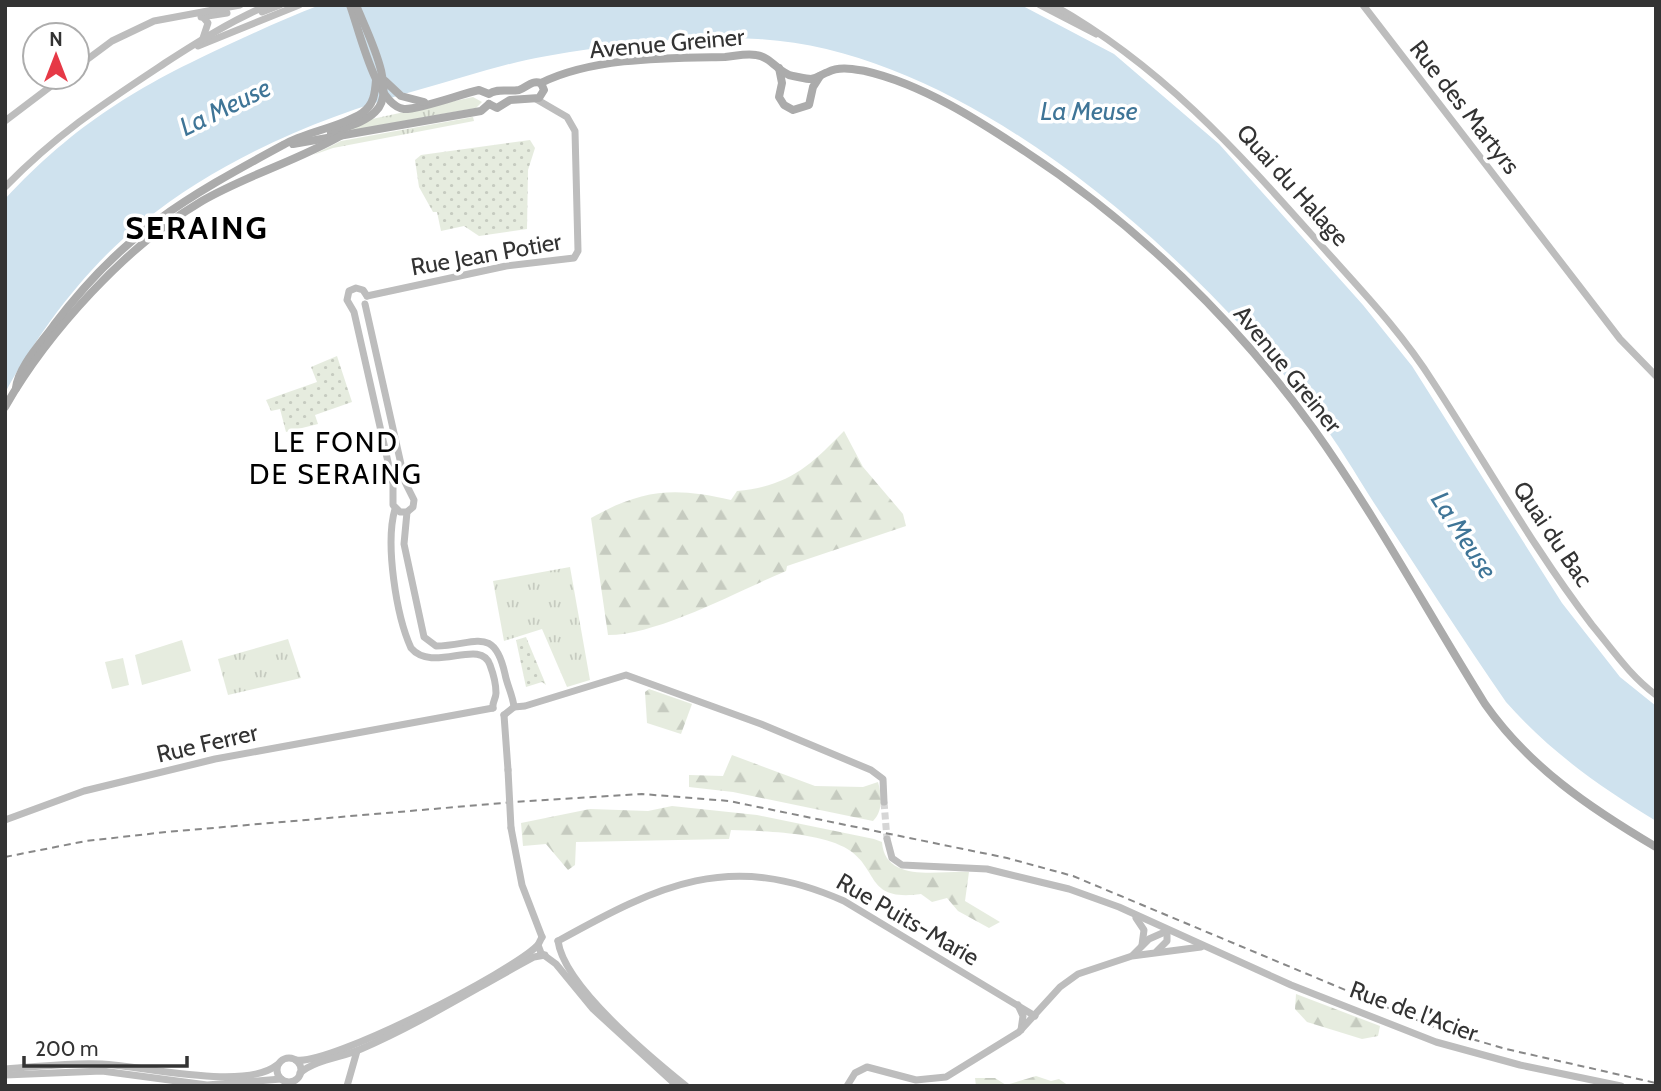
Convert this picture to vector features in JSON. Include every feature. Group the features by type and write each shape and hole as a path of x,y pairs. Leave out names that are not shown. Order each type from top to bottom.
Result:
{"main road":[{"path":"91,56 146,24 240,5"},
{"path":"191,13 207,19 247,5"},
{"path":"5,187 78,120 203,38 268,5"},
{"path":"166,63 237,23 280,5"},
{"path":"198,46 299,5"},
{"path":"344,5 357,10"},
{"path":"350,5 357,10 385,101"},
{"name":"Quai du Halage","path":"1040,5 1101,36"},
{"name":"Quai du Halage","path":"1053,5 1154,74 1219,132 1393,327 1434,382"},
{"path":"1065,5 1068,14"},
{"name":"Rue des Martyrs","path":"1363,5 1620,339 1656,376"},
{"path":"203,38 207,19 223,10"},
{"name":"Avenue Greiner","path":"533,98 555,76 577,70 650,60 745,54 769,59 791,76 810,83 833,70 846,68 876,74 957,110 1068,181 1173,269 1249,348 1317,433 1485,704 1509,736 1553,779 1656,846"},
{"path":"779,68 781,101 793,110 809,105 810,83"},
{"path":"782,83 791,76"},
{"path":"380,81 401,96 430,102"},
{"path":"16,388 22,372 57,321 124,246 187,198 277,149 357,116 368,108 380,81"},
{"path":"385,101 404,109 478,90 489,94 528,86 534,82 543,88 549,108"},
{"path":"489,104 497,108 504,103 533,98 528,86"},
{"path":"5,121 45,91"},
{"path":"501,92 504,103"},
{"path":"277,149 319,139 481,111 489,104 489,94"},
{"name":"Rue Jean Potier","path":"366,300 506,266 574,258 578,241 575,131 568,117 533,98"},
{"path":"305,153 319,139 369,117 385,101"},
{"path":"5,407 16,388 89,297 170,222 218,193 342,135"},
{"path":"504,715 493,708 496,696 490,664 484,656 472,654 432,660 420,656 411,648 390,557 389,534 395,509 395,494 347,297 352,289 363,290 366,300 409,492 414,503 407,512 404,544 424,637 436,646 477,640 494,645 500,655 513,706"},
{"path":"351,306 359,308 366,300"},
{"name":"Quai du Bac","path":"1434,382 1553,573 1625,665 1656,695"},
{"path":"395,494 409,492"},
{"path":"395,509 407,512"},
{"path":"5,1069 104,1064 223,1078 260,1074 284,1059 309,1061 356,1048 468,988 538,945 542,937 522,885 511,828 504,715 513,706 525,706 624,675 643,680 871,770 883,779 884,802"},
{"path":"496,696 510,696"},
{"name":"Rue Ferrer","path":"5,820 84,791 207,761 493,708"},
{"name":"Rue de l'Acier","path":"887,839 892,858 902,865 965,867 1003,872 1083,893 1131,912 1203,947 1436,1042 1520,1065 1621,1086"},
{"name":"Rue Puits-Marie","path":"558,941 631,901 670,886 722,877 764,877 814,889 844,901 1035,1016"},
{"path":"1131,912 1143,927 1142,945"},
{"path":"1132,956 1142,945 1167,931"},
{"path":"1156,951 1166,944 1167,931"},
{"path":"542,937 551,935 558,941 558,950 575,979 595,1003 686,1086"},
{"path":"538,945 588,1003 677,1086"},
{"path":"847,1086 863,1068 873,1068 916,1080 938,1079 1020,1031 1073,977 1132,956 1203,947"},
{"path":"5,1075 102,1071 207,1085 281,1079 292,1082 308,1067 435,1013 534,957 547,956 558,950"},
{"path":"1017,1005 1023,1016 1020,1031"},
{"path":"347,1086 356,1048"},
{"path":"296,1060 300,1073"},
{"path":"277,1065 281,1079"}],"green space":[{"path":"473,97 482,102 476,108 336,133 363,121"},
{"path":"473,117 474,121 333,148 313,155 341,141"},
{"path":"530,140 535,148 528,170 527,229 479,236 464,226 441,231 437,212 433,212 419,187 415,160 421,155"},
{"path":"337,356 352,402 315,415 318,424 286,432 280,409 271,411 266,400 317,382 311,367"},
{"path":"844,431 863,467 903,514 906,526 787,566 786,571 674,620 628,633 608,635 591,518 627,501 659,493 692,493 731,500 737,491 771,484 797,472"},
{"path":"570,567 590,680 567,687 542,629 504,641 493,581"},
{"path":"526,637 546,685 542,682 526,687 516,640"},
{"path":"288,639 301,678 228,695 218,659"},
{"path":"182,640 191,671 142,685 135,655"},
{"path":"123,658 129,685 112,689 105,662"},
{"path":"649,689 692,704 681,734 647,723 645,692"},
{"path":"732,755 815,786 863,787 878,782 881,798 879,813 873,821 733,792 689,787 689,775 723,776"},
{"path":"672,806 757,815 874,839 882,842 885,855 893,864 903,869 930,873 969,872 965,901 1000,922 989,928 958,911 947,898 932,902 921,894 890,893 881,888 856,855 832,842 804,835 731,830 729,839 576,842 575,865 568,870 546,844 523,846 521,823 590,809 648,811"},
{"path":"1296,994 1380,1026 1378,1036 1362,1039 1307,1022 1295,1009"},
{"path":"1036,1076 1051,1081 1059,1079 1069,1086 976,1086 975,1078 995,1078 1006,1085"}],"water":[{"name":"La Meuse","path":"320,5 1021,5 1114,54 1219,144 1363,305 1412,366 1562,603 1620,677 1656,706 1656,821 1576,767 1522,720 1506,702 1324,425 1266,353 1207,290 1141,229 1070,171 994,121 916,80 837,52 758,39 732,38 679,39 599,48 498,67 381,101 309,127 273,142 206,178 173,199 123,239 84,279 49,323 5,393 5,199 57,149 138,91 198,59"}],"tunnel":[{"path":"884,802 887,839"}],"railway":[{"path":"5,857 86,841 166,832 514,802 642,794 729,801 1007,858 1073,876 1441,1030 1506,1049 1656,1083"}],"district":[{"name":"SERAING","path":"197,227"},
{"name":"LE FOND DE SERAING","path":"336,458"}]}
